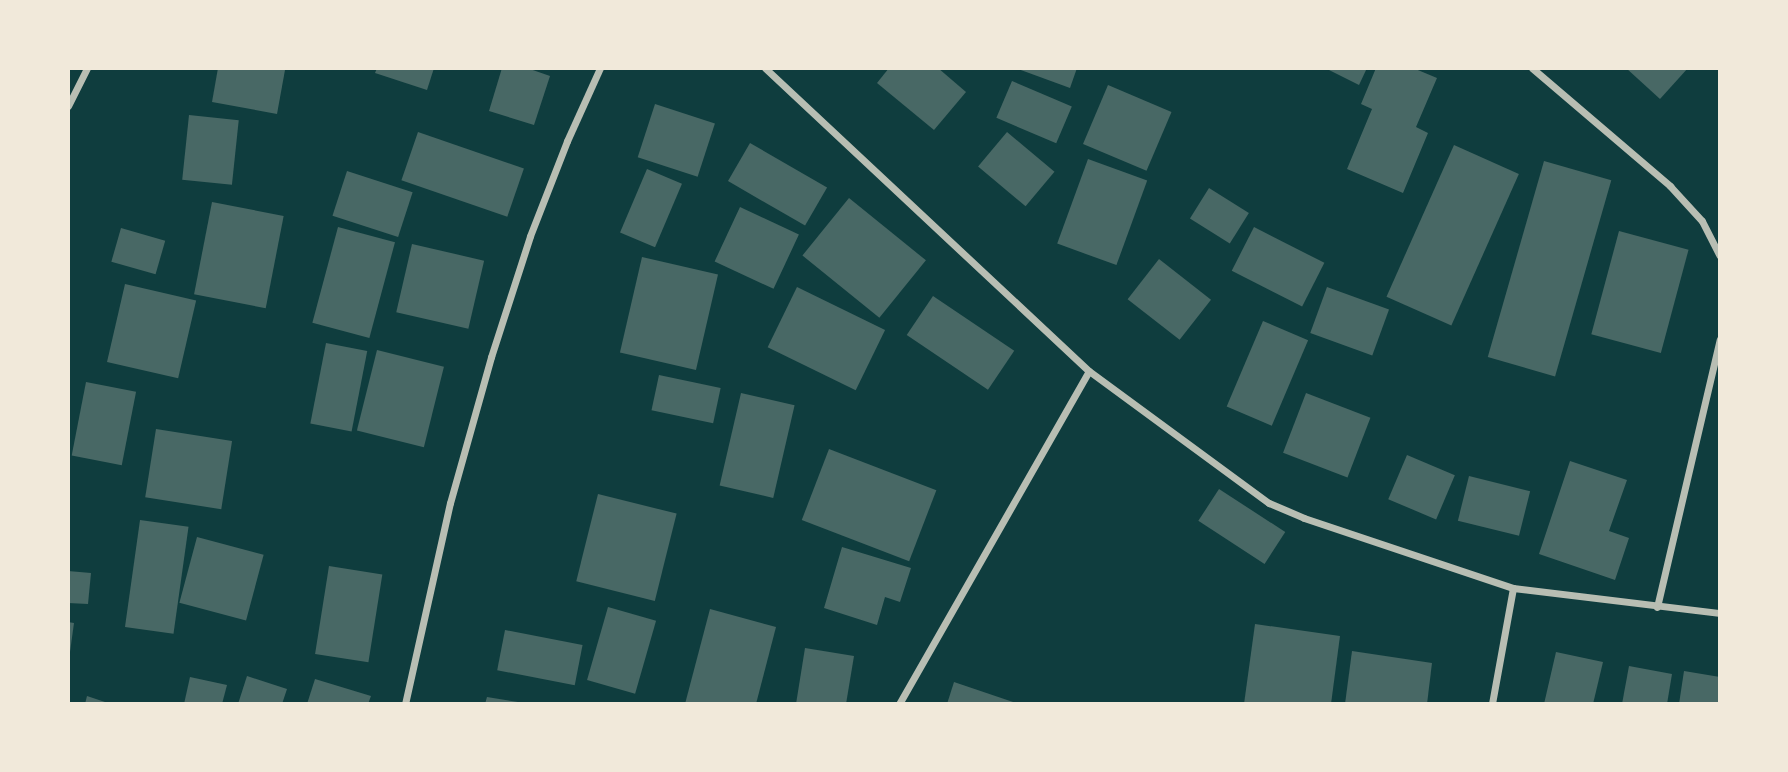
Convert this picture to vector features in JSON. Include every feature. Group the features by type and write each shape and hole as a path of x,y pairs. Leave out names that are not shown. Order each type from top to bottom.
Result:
{"street":[{"path":"68,106 87,68"},
{"path":"405,704 450,503 491,358 530,236 567,141 600,68"},
{"path":"765,68 1089,371 1269,502 1304,518 1513,588 1720,613"},
{"path":"1532,68 1670,186 1702,221 1720,256"},
{"path":"1657,607 1720,339"},
{"path":"899,704 1089,371"},
{"path":"1492,704 1513,588"}],"building":[{"path":"218,68 285,70 277,114 212,102"},
{"path":"377,68 434,68 427,90 375,73"},
{"path":"502,68 527,68 550,76 534,125 489,111"},
{"path":"889,68 938,68 966,92 934,130 877,83"},
{"path":"1015,68 1077,68 1070,88"},
{"path":"1325,68 1367,68 1359,85"},
{"path":"1376,68 1413,68 1437,78 1416,127 1428,133 1403,193 1347,169 1372,109 1361,104"},
{"path":"1626,68 1688,68 1660,99"},
{"path":"1012,81 1072,106 1056,143 996,118"},
{"path":"1108,85 1172,112 1147,171 1083,144"},
{"path":"655,104 715,123 698,177 638,157"},
{"path":"189,115 239,120 232,185 182,180"},
{"path":"418,132 524,168 507,217 401,180"},
{"path":"1007,132 1054,172 1026,206 978,166"},
{"path":"750,143 827,187 805,226 728,181"},
{"path":"1454,145 1519,174 1451,326 1386,297"},
{"path":"1088,159 1147,181 1116,265 1057,244"},
{"path":"1544,161 1611,180 1555,376 1488,357"},
{"path":"647,169 682,184 655,247 620,233"},
{"path":"347,171 413,192 398,237 332,216"},
{"path":"1209,188 1249,213 1230,243 1190,219"},
{"path":"849,198 926,260 879,318 802,256"},
{"path":"212,202 284,216 266,308 194,294"},
{"path":"740,207 799,234 774,289 715,261"},
{"path":"338,227 395,242 369,338 312,323"},
{"path":"1254,227 1324,263 1302,307 1232,271"},
{"path":"121,228 165,241 156,274 111,262"},
{"path":"1619,231 1689,250 1661,353 1591,334"},
{"path":"412,244 484,261 468,329 396,312"},
{"path":"642,257 718,275 696,370 620,352"},
{"path":"1159,259 1211,300 1180,340 1128,299"},
{"path":"125,284 196,300 178,378 107,362"},
{"path":"797,287 885,330 856,390 768,347"},
{"path":"1327,287 1389,310 1372,356 1310,333"},
{"path":"933,296 1014,351 988,390 907,335"},
{"path":"1263,321 1308,340 1272,426 1227,407"},
{"path":"326,343 367,351 352,432 310,423"},
{"path":"377,350 444,367 424,447 357,431"},
{"path":"659,375 721,388 713,423 652,410"},
{"path":"86,382 136,392 122,465 72,456"},
{"path":"741,393 795,405 773,498 720,486"},
{"path":"1306,393 1370,418 1347,477 1283,453"},
{"path":"156,429 232,441 221,509 145,497"},
{"path":"829,449 936,490 909,561 802,520"},
{"path":"1407,455 1455,475 1436,520 1388,499"},
{"path":"1570,461 1627,480 1609,531 1629,538 1615,580 1539,554"},
{"path":"1469,476 1530,491 1519,536 1458,521"},
{"path":"1219,489 1285,532 1265,564 1198,521"},
{"path":"598,494 677,514 655,601 576,581"},
{"path":"140,520 189,527 173,634 125,627"},
{"path":"197,537 264,555 246,621 179,603"},
{"path":"842,547 911,568 900,602 885,597 877,625 824,608"},
{"path":"329,566 382,574 368,662 315,654"},
{"path":"68,571 91,573 88,604 68,603"},
{"path":"608,607 656,621 635,694 587,680"},
{"path":"710,609 776,627 756,704 685,704"},
{"path":"68,622 74,623 70,652 68,652"},
{"path":"1255,624 1340,636 1331,704 1244,704"},
{"path":"505,630 583,645 575,685 497,670"},
{"path":"805,648 854,656 846,704 796,704"},
{"path":"1352,651 1432,663 1427,704 1345,704"},
{"path":"1556,652 1603,662 1593,704 1544,704"},
{"path":"1629,666 1672,674 1667,704 1622,704"},
{"path":"1684,671 1720,677 1720,704 1679,704"},
{"path":"247,676 287,689 282,704 238,704"},
{"path":"190,677 227,685 222,704 184,704"},
{"path":"315,679 371,696 368,704 307,704"},
{"path":"954,682 1016,703 1016,704 947,704"},
{"path":"87,696 108,703 108,704 85,704"},
{"path":"487,697 518,702 518,704 485,704"}]}
